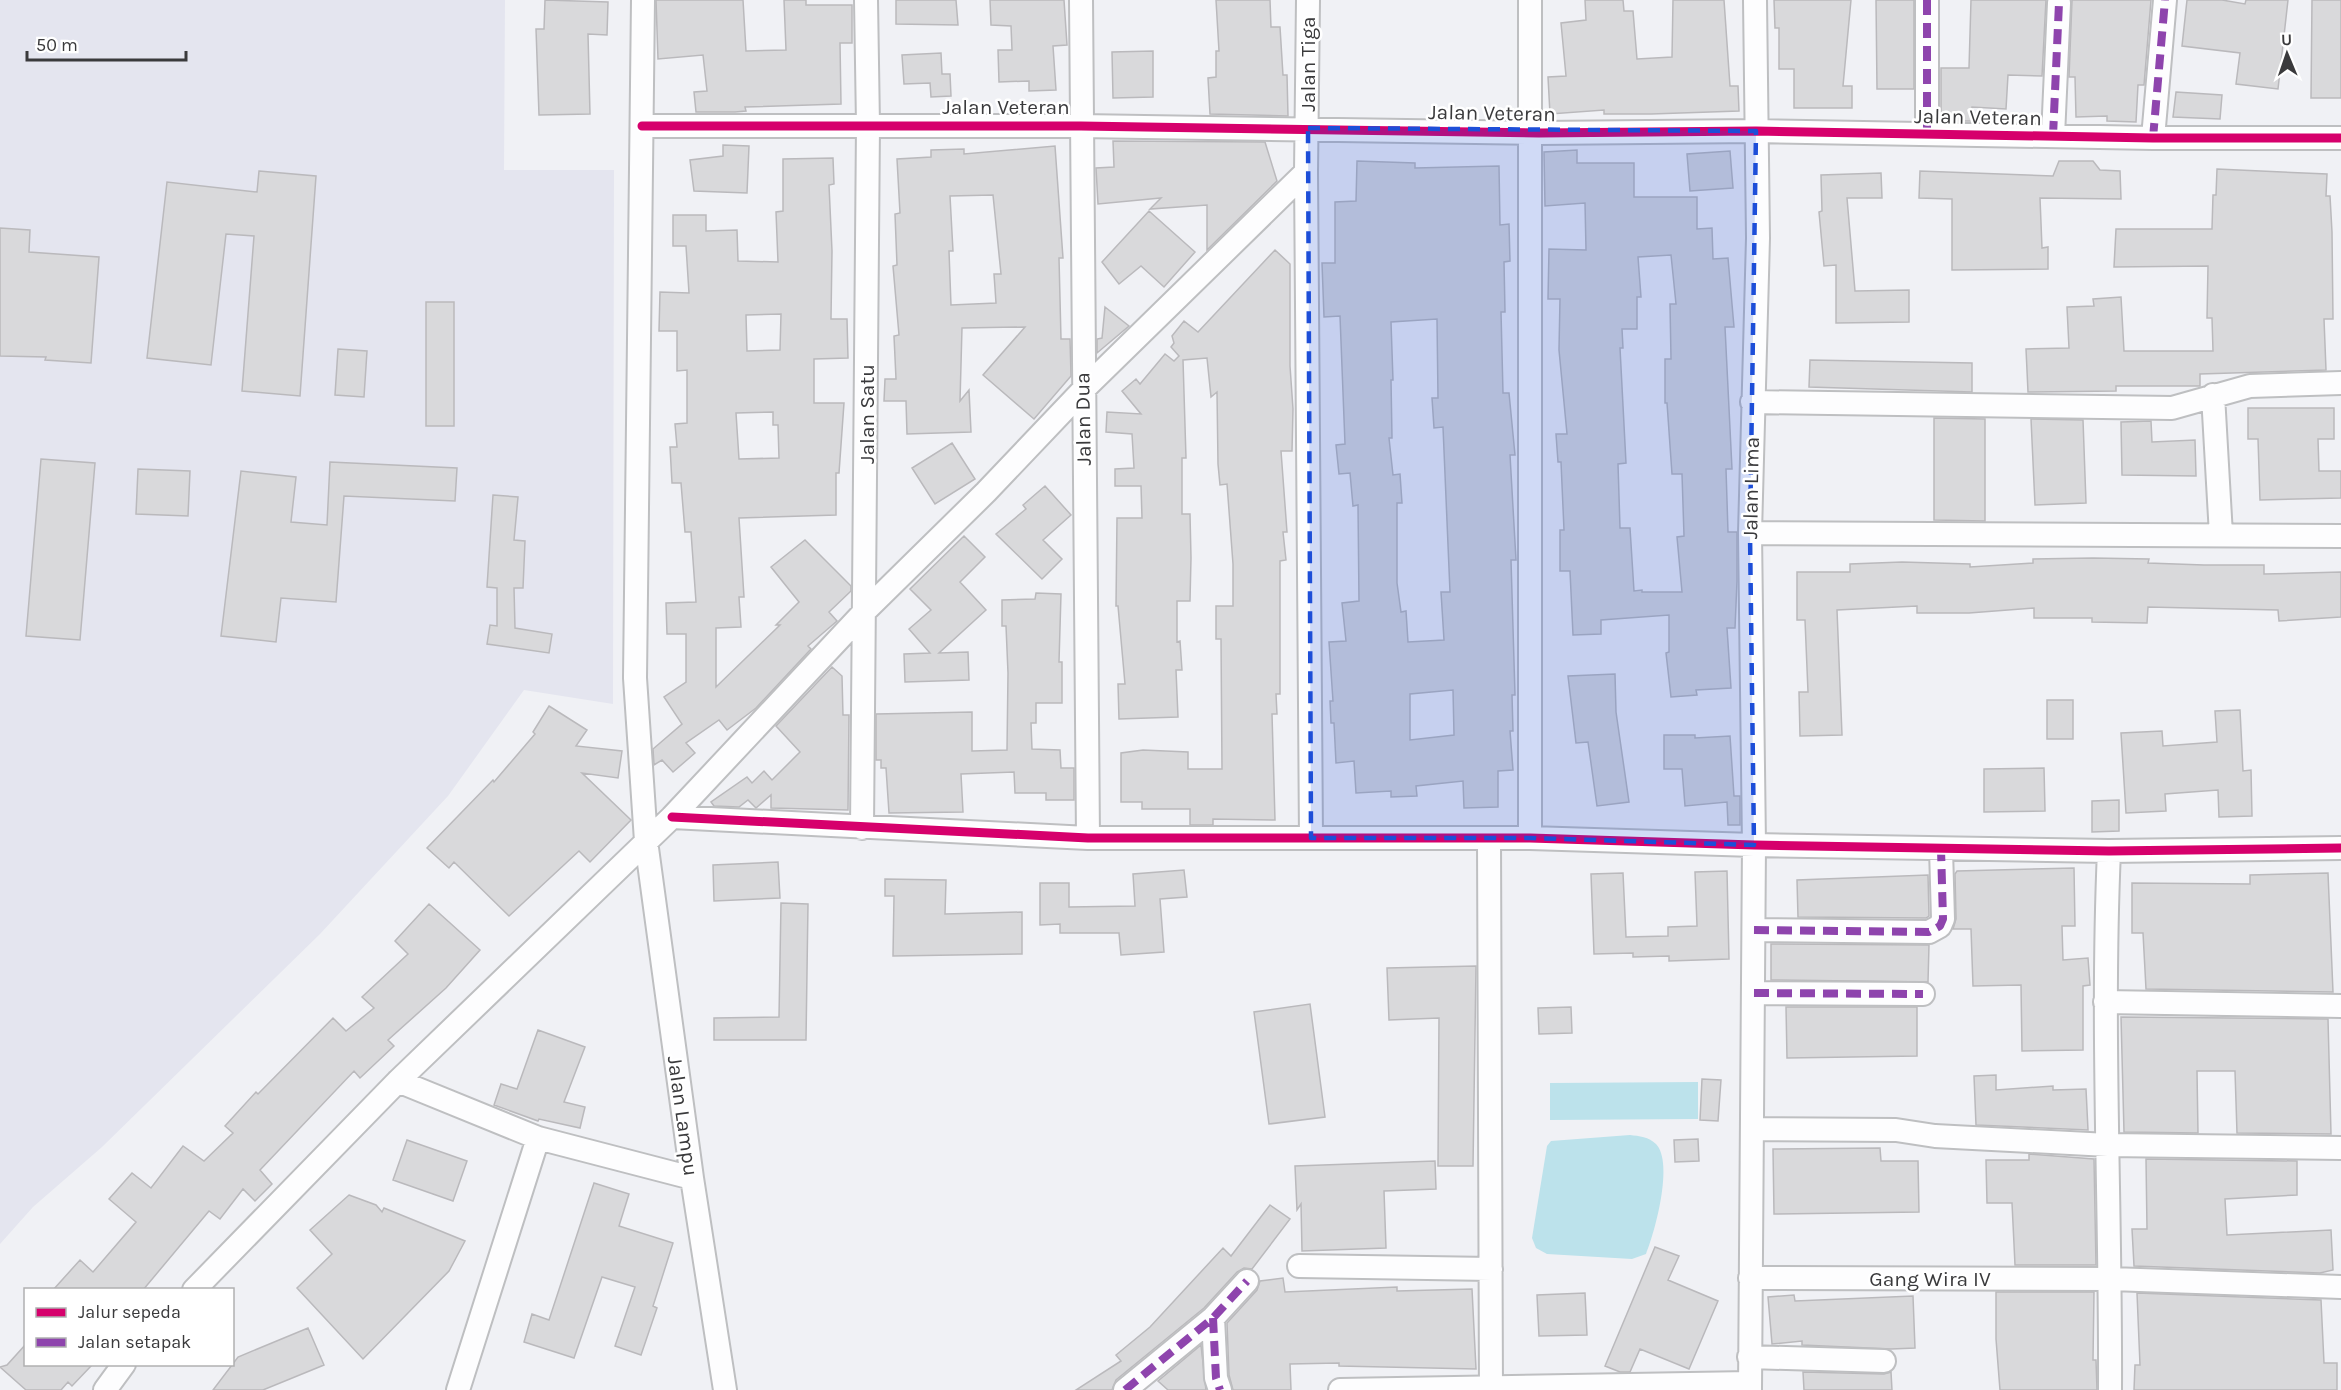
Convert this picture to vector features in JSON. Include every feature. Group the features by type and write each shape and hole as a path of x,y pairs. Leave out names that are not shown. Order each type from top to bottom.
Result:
{"street":[{"name":"Jalan Lampu","path":"643,0 635,678 646,841 692,1178 726,1390"},
{"name":"Jalan Satu","path":"862,828 866,610 868,125 866,0"},
{"name":"Jalan Dua","path":"1081,0 1088,838"},
{"name":"Jalan Tiga","path":"1308,0 1306,172 1311,838"},
{"path":"1530,0 1530,838"},
{"name":"Jalan Lima","path":"1750,1387 1754,846 1750,533 1758,238 1755,0"},
{"path":"1927,0 1927,134"},
{"path":"2153,138 2165,0"},
{"path":"2053,136 2059,3"},
{"name":"Jalan Veteran","path":"642,126 1081,126 2341,138"},
{"path":"196,1288 399,1081 672,817 866,610 986,492 1083,390 1306,172"},
{"path":"1752,402 2172,408 2250,386 2341,384"},
{"path":"2213,395 2221,536"},
{"path":"1750,533 2341,536"},
{"path":"672,817 1088,838 1489,840 1530,838 1754,846 2109,851 2341,848"},
{"path":"1489,840 1491,1388"},
{"path":"1754,930 1929,932 1937,930 1943,919 1941,849"},
{"path":"2109,851 2105,1002 2111,1279 2110,1390"},
{"path":"1754,993 1923,994"},
{"path":"2105,1002 2341,1006"},
{"path":"399,1081 538,1138 692,1178"},
{"path":"1753,1129 1884,1130 1946,1136 2108,1145 2341,1148"},
{"path":"458,1390 538,1138"},
{"path":"1299,1266 1491,1269"},
{"name":"Gang Wira IV","path":"1750,1278 2111,1279 2341,1287"},
{"path":"1125,1390 1213,1318 1247,1281"},
{"path":"1213,1318 1216,1378 1220,1390"},
{"path":"1749,1357 1884,1361"},
{"path":"105,1390 123,1366"},
{"path":"1340,1390 1750,1387"}],"highlighted area":[{"path":"1308,128 1756,131 1750,533 1754,845 1530,838 1311,838"}],"shaded area":[{"path":"0,0 505,0 504,170 614,170 613,704 524,690 448,796 320,934 102,1147 33,1207 0,1244"}],"water":[{"path":"1698,1082 1698,1119 1550,1120 1550,1083"},
{"path":"1630,1135 1647,1138 1656,1144 1661,1153 1663,1166 1658,1215 1646,1254 1632,1259 1547,1254 1536,1248 1532,1238 1547,1146 1551,1141"}],"building":[{"path":"545,0 608,2 607,35 588,34 590,114 539,115 536,29 544,29"},
{"path":"656,0 743,0 746,51 786,50 784,0 806,0 806,5 852,5 852,43 840,43 841,104 745,107 746,111 696,112 694,92 707,91 703,55 658,59"},
{"path":"896,0 956,0 958,25 896,24"},
{"path":"990,0 1064,0 1067,45 1053,46 1056,90 1029,91 1029,81 999,82 998,50 1012,50 1011,26 991,25"},
{"path":"1216,0 1270,0 1271,27 1280,27 1283,75 1287,75 1288,116 1210,114 1208,78 1216,77 1216,51 1219,51"},
{"path":"1585,0 1623,0 1624,11 1633,11 1637,59 1672,57 1673,0 1724,0 1730,86 1738,86 1739,111 1604,114 1604,110 1550,114 1548,77 1566,76 1561,23 1586,20"},
{"path":"1774,0 1851,0 1843,86 1852,86 1852,108 1794,108 1794,69 1779,69 1779,28 1775,28"},
{"path":"1876,0 1914,0 1914,89 1877,89"},
{"path":"1971,0 2046,0 2042,76 2008,75 2006,109 1972,107 1971,121 1941,121 1941,68 1969,68"},
{"path":"2072,0 2151,0 2144,85 2138,85 2136,122 2107,121 2107,116 2076,117 2075,77 2069,77"},
{"path":"2187,0 2222,0 2245,4 2246,0 2288,0 2278,89 2236,84 2240,53 2182,46"},
{"path":"2312,0 2341,0 2341,98 2311,98"},
{"path":"1153,51 1153,97 1113,98 1112,52"},
{"path":"941,53 942,74 950,74 951,96 931,97 930,83 904,84 902,55"},
{"path":"2176,92 2222,95 2220,119 2173,117"},
{"path":"1113,141 1265,142 1277,181 1207,250 1207,205 1150,209 1161,198 1098,204 1096,168 1114,167"},
{"path":"723,145 749,146 747,193 694,191 690,160 723,156"},
{"path":"1055,146 1063,258 1059,258 1061,339 1070,339 1071,376 1034,419 983,375 1025,327 962,328 960,401 969,390 971,432 907,434 906,401 884,401 885,379 896,379 894,336 899,335 893,266 897,265 895,214 900,213 897,159 931,157 931,150 964,149 964,154","holes":["993,195 1001,274 994,274 996,303 951,305 949,251 953,251 950,196"]},
{"path":"1577,150 1577,163 1634,163 1634,197 1697,197 1697,229 1712,228 1713,259 1728,258 1734,327 1725,327 1732,469 1726,469 1728,532 1737,532 1735,628 1727,628 1731,688 1696,690 1697,695 1671,697 1666,653 1669,652 1669,615 1601,620 1601,634 1573,635 1570,571 1560,571 1560,530 1564,530 1561,462 1558,462 1556,434 1567,434 1559,350 1560,299 1548,299 1549,249 1586,250 1585,203 1545,206 1544,152","holes":["1671,255 1676,304 1670,304 1671,359 1665,359 1665,403 1667,403 1672,474 1682,474 1684,536 1677,537 1682,592 1634,591 1630,528 1620,528 1618,464 1626,463 1620,348 1623,348 1622,329 1637,329 1637,297 1641,297 1638,257"]},
{"path":"1730,151 1733,188 1690,191 1687,154"},
{"path":"833,158 834,184 829,185 832,251 831,319 847,319 848,358 814,359 814,403 844,403 839,473 836,473 836,515 739,518 744,597 739,597 741,627 716,628 716,687 780,625 776,625 799,602 771,567 805,540 851,586 851,591 829,612 837,621 808,646 811,649 756,708 727,730 719,720 686,743 695,753 673,772 662,760 654,765 653,749 682,724 664,697 686,682 686,634 667,634 666,603 696,602 691,532 685,532 681,483 672,483 670,447 677,447 675,424 687,423 687,370 677,371 677,331 659,331 660,292 689,293 686,246 673,246 673,215 706,215 706,231 737,230 738,261 778,262 776,212 783,211 783,159","holes":["781,314 780,350 747,351 746,315","773,412 773,425 778,425 779,458 739,459 736,413"]},
{"path":"1357,161 1415,163 1415,168 1499,166 1500,225 1509,224 1510,261 1504,262 1505,312 1501,312 1503,393 1509,393 1515,455 1510,455 1516,560 1511,560 1515,695 1512,695 1513,731 1510,731 1513,770 1498,771 1498,807 1464,808 1463,781 1416,786 1417,796 1391,797 1391,791 1356,793 1354,761 1336,763 1334,723 1331,723 1330,701 1333,701 1329,642 1346,641 1342,603 1359,601 1358,505 1353,506 1350,473 1339,474 1336,445 1345,444 1340,316 1324,317 1322,263 1335,263 1335,202 1356,201","holes":["1437,319 1438,398 1432,398 1434,428 1443,427 1450,592 1441,592 1444,640 1408,642 1406,611 1401,612 1397,583 1397,503 1402,503 1400,474 1393,475 1389,438 1392,438 1391,322","1453,690 1454,735 1410,740 1410,694"]},
{"path":"2059,161 2093,161 2100,170 2120,171 2121,199 2040,198 2042,248 2048,247 2048,269 1952,270 1952,199 1919,198 1920,171 2053,176"},
{"path":"2217,169 2327,174 2326,196 2330,196 2332,232 2333,319 2324,319 2326,370 2200,374 2200,386 2116,386 2116,391 2028,392 2026,349 2069,348 2067,307 2094,306 2093,299 2121,297 2124,351 2213,351 2212,318 2207,318 2208,266 2114,267 2116,229 2212,229 2213,195 2216,195"},
{"path":"259,171 316,176 300,396 242,391 254,236 226,234 211,365 147,358 167,182 257,192"},
{"path":"1881,173 1882,198 1847,198 1855,291 1909,290 1909,322 1836,323 1836,265 1824,266 1819,212 1822,211 1821,175"},
{"path":"1149,211 1195,252 1164,287 1141,266 1119,284 1102,262"},
{"path":"0,228 30,230 29,252 99,257 91,363 45,360 46,357 0,356"},
{"path":"1275,250 1290,264 1290,366 1293,409 1292,451 1281,451 1287,532 1283,532 1286,560 1280,561 1280,694 1276,694 1277,714 1272,714 1275,820 1213,819 1213,825 1190,825 1190,809 1142,809 1142,802 1121,802 1121,753 1143,750 1188,752 1188,769 1222,769 1221,639 1216,639 1216,606 1233,606 1233,564 1227,484 1220,485 1218,464 1217,392 1211,397 1207,358 1183,360 1186,458 1182,458 1182,514 1190,514 1191,558 1190,601 1177,601 1177,642 1180,641 1182,670 1176,670 1178,717 1119,719 1118,684 1125,684 1118,606 1116,606 1117,518 1142,518 1141,486 1115,486 1115,469 1134,468 1132,434 1106,432 1107,412 1141,414 1122,391 1136,379 1140,384 1165,354 1174,361 1179,356 1171,347 1174,343 1172,336 1184,321 1198,332"},
{"path":"426,302 454,302 454,426 426,426"},
{"path":"1105,307 1129,326 1097,353 1097,339 1102,338"},
{"path":"338,349 367,351 364,397 335,395"},
{"path":"1810,360 1972,363 1972,392 1809,387"},
{"path":"2248,408 2334,408 2334,439 2318,439 2319,471 2341,471 2341,498 2260,500 2258,439 2248,439"},
{"path":"1934,418 1985,419 1985,521 1934,520"},
{"path":"2031,419 2083,420 2086,503 2035,505"},
{"path":"2151,421 2152,442 2195,440 2196,476 2122,475 2121,422"},
{"path":"952,443 975,479 935,504 912,468"},
{"path":"41,459 95,463 80,640 26,636"},
{"path":"330,462 457,468 455,501 344,496 336,602 281,598 276,642 221,636 241,471 296,477 291,522 327,525"},
{"path":"138,469 190,471 188,516 136,514"},
{"path":"1045,486 1071,515 1043,540 1062,559 1042,579 996,534 1026,509 1023,505"},
{"path":"493,495 518,497 514,540 525,541 523,588 514,588 515,628 552,634 549,653 487,644 490,625 497,626 497,588 487,587"},
{"path":"964,536 985,557 960,582 986,610 939,653 968,652 969,680 905,682 904,654 930,653 909,629 931,610 910,589"},
{"path":"2033,559 2149,559 2148,563 2264,565 2264,574 2341,572 2341,617 2279,621 2278,610 2148,607 2147,623 2092,622 2092,618 2034,618 2034,608 1969,613 1917,613 1917,606 1837,610 1842,735 1800,736 1799,692 1808,692 1805,620 1797,620 1797,572 1850,572 1850,564 1902,562 1970,564 1970,567 2033,563"},
{"path":"1036,593 1061,594 1059,662 1062,662 1062,703 1036,703 1036,723 1031,723 1032,749 1060,750 1061,768 1074,768 1074,800 1046,800 1046,793 1015,793 1014,772 961,774 963,812 889,813 886,768 881,768 881,760 876,760 876,714 972,712 972,751 1007,750 1008,673 1006,626 1002,626 1002,600 1035,599"},
{"path":"832,667 842,676 843,715 849,715 848,810 771,808 771,795 756,808 748,800 739,807 714,806 711,802 747,777 752,783 764,771 772,780 800,752 776,726"},
{"path":"1615,674 1616,712 1629,802 1597,806 1588,742 1576,743 1568,676"},
{"path":"2047,700 2073,700 2073,739 2047,739"},
{"path":"549,706 587,730 576,746 622,751 618,778 582,773 631,820 590,862 579,851 509,916 454,862 449,868 427,848 493,780 494,782 535,734 533,732"},
{"path":"2240,710 2243,771 2251,770 2252,816 2219,817 2218,790 2165,794 2166,811 2126,813 2121,733 2162,731 2163,746 2217,742 2215,711"},
{"path":"1664,735 1695,735 1695,738 1730,736 1734,796 1740,796 1740,825 1728,825 1727,802 1685,806 1682,769 1664,769"},
{"path":"2044,768 2045,811 1984,812 1984,769"},
{"path":"2119,800 2119,831 2092,832 2092,801"},
{"path":"778,862 780,898 714,901 713,865"},
{"path":"2074,868 2075,926 2062,926 2063,960 2088,958 2090,985 2083,986 2083,1050 2022,1051 2021,985 1973,986 1971,929 1953,929 1956,919 1955,874 1957,871"},
{"path":"1184,870 1187,897 1160,899 1164,952 1121,955 1119,933 1060,933 1060,924 1040,925 1040,883 1069,883 1069,907 1135,906 1133,874"},
{"path":"1727,871 1729,959 1669,961 1669,956 1633,957 1633,953 1594,954 1591,874 1623,873 1626,937 1668,936 1668,927 1697,926 1695,872"},
{"path":"2328,873 2333,992 2146,989 2143,933 2132,933 2132,883 2250,884 2250,875"},
{"path":"1928,875 1929,916 1926,918 1798,917 1797,880"},
{"path":"885,879 946,880 945,914 1022,912 1022,954 893,956 894,896 885,896"},
{"path":"781,903 808,904 806,1040 714,1040 714,1018 779,1017"},
{"path":"429,904 480,950 446,988 388,1040 394,1046 360,1078 354,1071 260,1170 272,1184 255,1201 243,1189 220,1219 209,1211 145,1288 55,1288 80,1260 93,1272 136,1222 109,1199 132,1173 151,1188 183,1146 204,1161 233,1133 225,1126 256,1092 258,1094 333,1018 346,1031 374,1008 362,997 408,954 395,941"},
{"path":"1771,944 1929,945 1928,982 1771,980"},
{"path":"1476,966 1473,1166 1438,1166 1439,1018 1389,1020 1387,968"},
{"path":"1310,1004 1325,1117 1269,1124 1254,1012"},
{"path":"1571,1007 1572,1033 1539,1034 1538,1008"},
{"path":"1786,1007 1917,1007 1917,1056 1787,1058"},
{"path":"2121,1017 2328,1019 2331,1134 2237,1133 2235,1071 2197,1071 2198,1133 2124,1132"},
{"path":"538,1030 585,1047 564,1102 585,1107 580,1128 539,1119 538,1121 494,1105 501,1084 517,1089"},
{"path":"1996,1075 1996,1090 2053,1086 2053,1090 2086,1089 2088,1130 1976,1125 1974,1076"},
{"path":"1702,1079 1721,1080 1718,1121 1700,1120"},
{"path":"1698,1139 1699,1161 1675,1162 1674,1140"},
{"path":"407,1140 467,1161 453,1201 393,1180"},
{"path":"1880,1148 1881,1161 1918,1161 1919,1212 1774,1214 1773,1149"},
{"path":"2029,1154 2094,1159 2096,1265 2015,1265 2012,1203 1987,1203 1986,1160 2029,1160"},
{"path":"2146,1159 2297,1161 2297,1195 2225,1199 2227,1235 2331,1230 2333,1270 2320,1273 2134,1266 2132,1229 2147,1229"},
{"path":"1435,1161 1436,1189 1384,1191 1386,1248 1302,1251 1301,1204 1297,1210 1295,1166"},
{"path":"594,1183 629,1194 619,1226 673,1243 653,1306 657,1308 641,1355 615,1346 635,1287 602,1277 574,1358 524,1342 532,1314 549,1320"},
{"path":"349,1195 376,1205 382,1212 384,1208 465,1241 449,1271 363,1359 297,1288 332,1254 310,1230"},
{"path":"1270,1205 1290,1219 1252,1269 1244,1268 1237,1272 1204,1308 1116,1380 1112,1390 1076,1390 1121,1361 1116,1355 1150,1327 1223,1248 1231,1256"},
{"path":"1655,1247 1679,1256 1668,1280 1718,1301 1689,1369 1640,1349 1630,1372 1620,1372 1605,1366"},
{"path":"1283,1278 1285,1292 1397,1287 1397,1291 1472,1289 1476,1369 1339,1366 1339,1363 1290,1364 1291,1390 1233,1390 1229,1375 1227,1323 1257,1290 1260,1281"},
{"path":"1996,1292 2094,1292 2093,1360 2096,1360 2097,1390 2000,1390 1996,1339"},
{"path":"1585,1293 1587,1335 1539,1336 1537,1295"},
{"path":"2137,1293 2321,1300 2324,1363 2337,1363 2337,1390 2134,1390 2135,1365 2140,1365"},
{"path":"1794,1295 1795,1301 1913,1296 1915,1348 1802,1345 1802,1341 1772,1344 1768,1297"},
{"path":"308,1328 324,1365 263,1390 213,1390 231,1366 234,1366 238,1357"},
{"path":"1201,1345 1206,1390 1168,1390 1158,1381"},
{"path":"24,1346 24,1366 91,1366 72,1386 68,1382 61,1390 26,1390 0,1367 7,1365"},
{"path":"1803,1372 1884,1374 1891,1372 1892,1390 1804,1390"}],"marked path":[{"path":"1927,0 1927,134"},
{"path":"2153,138 2165,0"},
{"path":"2053,136 2059,3"},
{"path":"1754,930 1929,932 1940,926 1943,919 1941,849"},
{"path":"1754,993 1923,994"},
{"path":"1125,1390 1213,1318 1247,1281"},
{"path":"1213,1318 1216,1378 1220,1390"}],"cycle path":[{"path":"642,126 1081,126 1539,133 1756,131 2153,138 2341,138"},
{"path":"672,817 1088,838 1530,838 1754,845 2109,851 2341,848"}]}
